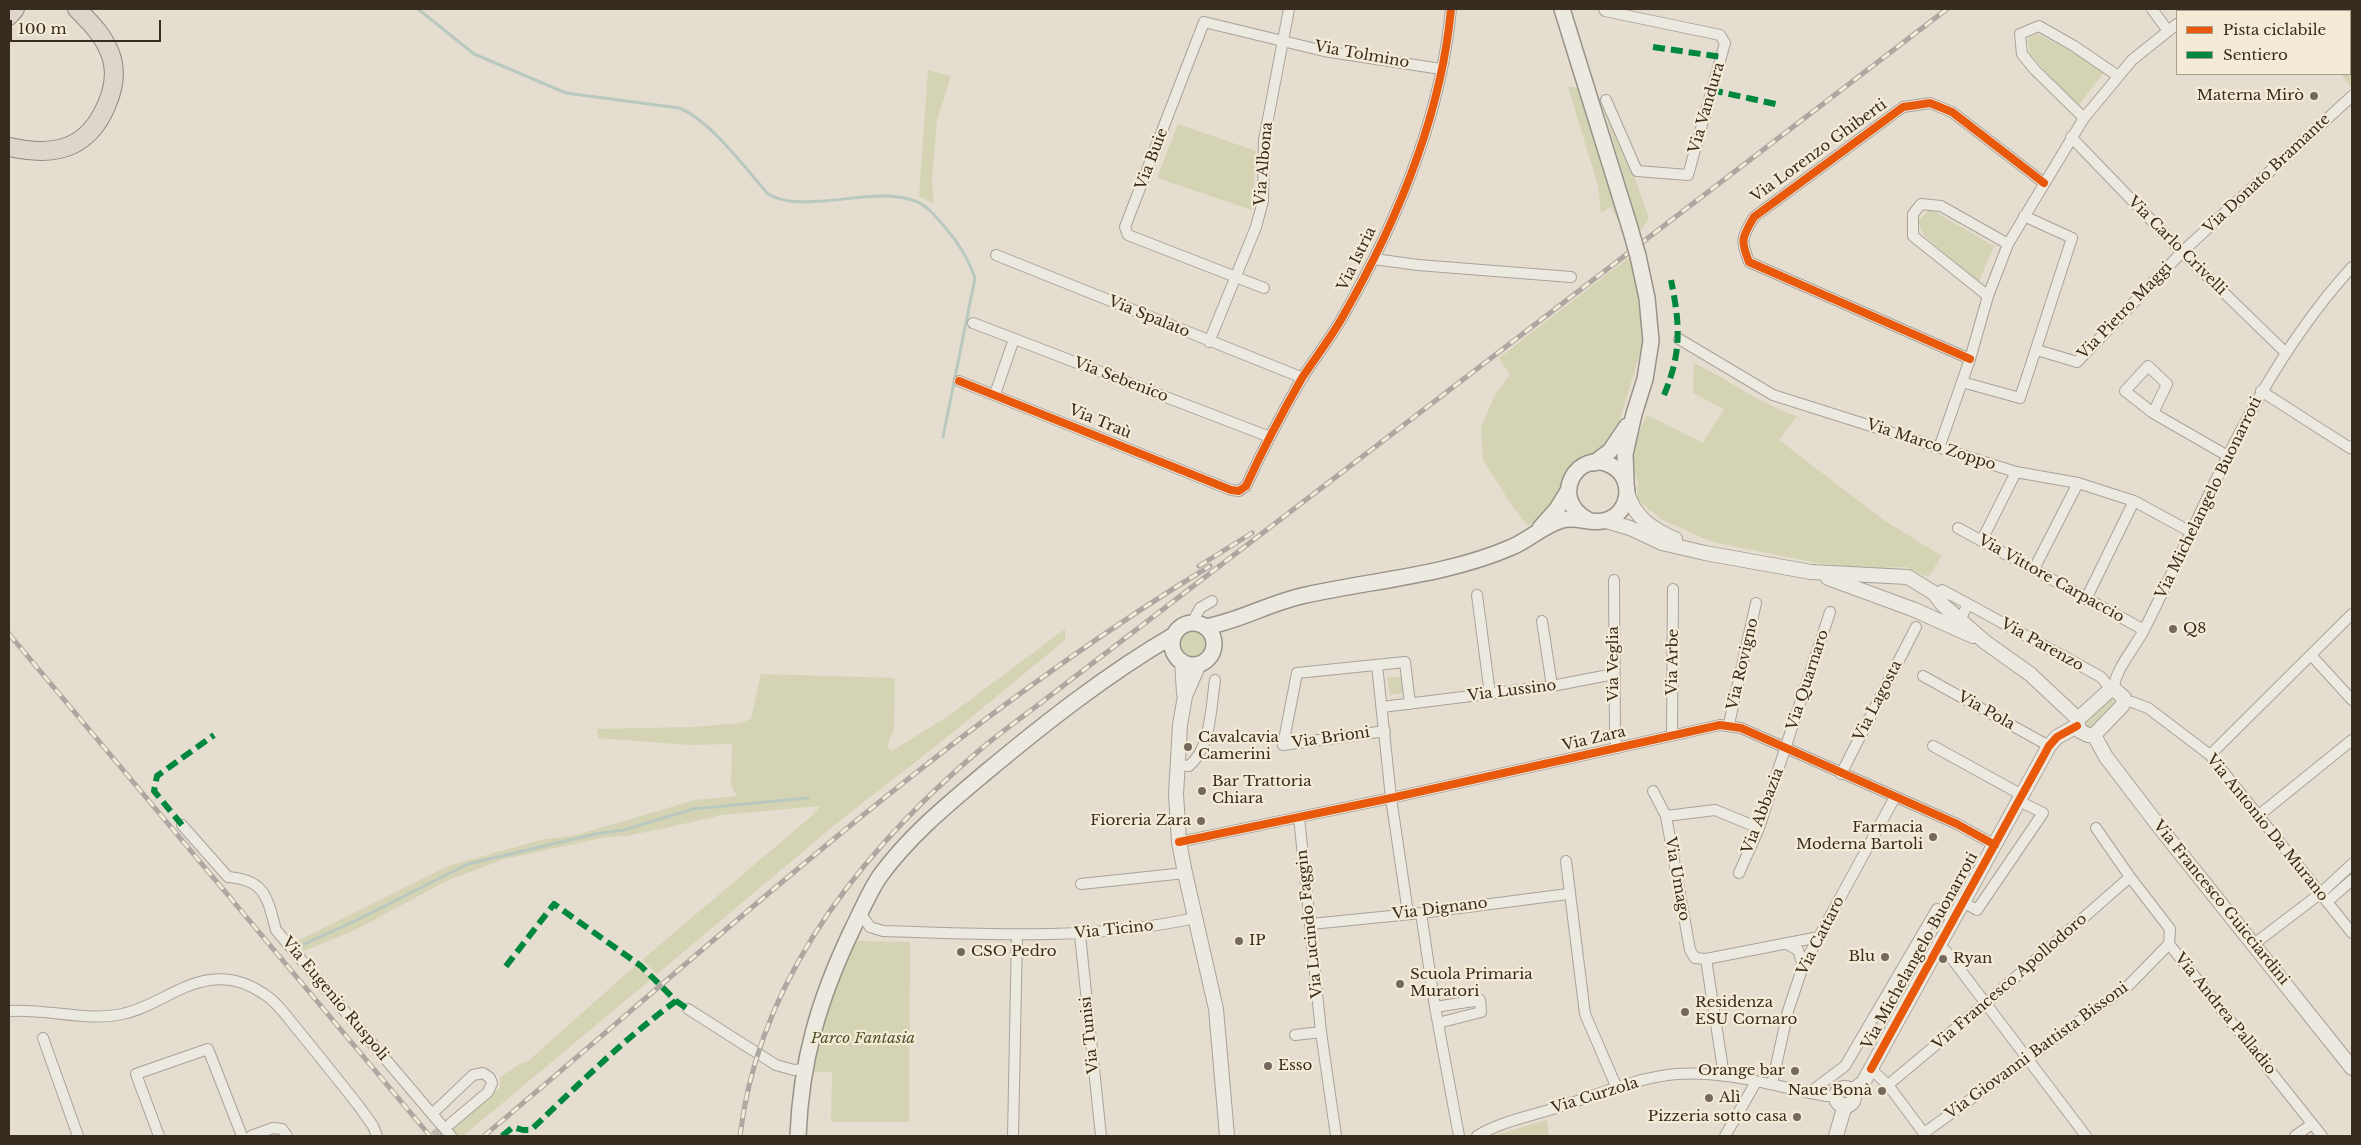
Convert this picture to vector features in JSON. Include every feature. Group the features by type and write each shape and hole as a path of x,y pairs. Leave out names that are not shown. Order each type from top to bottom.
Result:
{"highway":[{"path":"9,16 15,9"},
{"path":"9,147 45,152 69,146 87,135 105,109 113,85 112,58 100,33 77,9"}],"main road":[{"path":"798,1136 804,1069 824,993 860,913 880,877 912,838 940,811 1013,750 1109,676 1174,635 1181,626 1239,618 1305,595 1457,565 1514,546 1536,532 1561,521 1571,519 1606,520 1622,510 1626,487 1625,454 1634,414 1645,379 1651,341 1648,298 1630,228 1562,9"},
{"path":"1536,532 1557,509 1568,491 1573,476 1586,465 1610,451 1634,414"},
{"path":"1594,462 1604,463 1613,467 1620,473 1626,487"},
{"path":"1568,491 1573,509 1588,520"},
{"path":"1140,657 1163,653 1179,658 1187,664 1199,664 1210,656 1214,644 1239,618"},
{"path":"1198,625 1213,637 1214,644"},
{"path":"1174,635 1172,642 1179,658"}],"street":[{"name":"Via Albona","path":"1210,342 1234,276 1256,227 1263,201 1264,140 1289,9"},
{"name":"Via Istria","path":"1231,490 1239,491 1246,486 1270,437 1303,378 1341,320 1374,259 1420,150 1433,110 1451,9"},
{"name":"Via Vandura","path":"1604,9 1605,11 1720,35 1725,42 1688,175 1637,171 1606,100"},
{"path":"2152,9 2168,31"},
{"name":"Via Buie","path":"1264,288 1128,236 1125,227 1204,22 1283,40"},
{"path":"1939,448 1970,359 1988,296 2008,244 2084,118 2132,60 2176,25"},
{"path":"2084,118 2035,70 2022,54 2020,34 2039,26 2074,46 2118,76"},
{"name":"Via Tolmino","path":"1283,40 1324,51 1441,69"},
{"name":"Via Donato Bramante","path":"2182,252 2352,96"},
{"name":"Via Lorenzo Ghiberti","path":"1970,359 1749,262 1742,244 1745,233 1754,216 1902,107 1930,103 1952,112 2044,183"},
{"name":"Via Carlo Crivelli","path":"2072,137 2182,252 2286,353"},
{"path":"1988,296 1913,236 1913,214 1921,204 1941,206 2008,244"},
{"path":"1962,382 2020,398 2072,238 2024,216"},
{"name":"Via Pietro Maggi","path":"2037,350 2077,362 2182,252"},
{"name":"Via Spalato","path":"996,255 1303,378"},
{"name":"Via Istria","path":"1374,259 1418,265 1571,277"},
{"name":"Via Michelangelo Buonarroti","path":"1836,1136 1840,1101 1853,1101 1852,1091 1863,1083 1871,1069 2049,746 2113,689 2116,678 2144,630 2226,455 2261,391 2286,353 2352,267"},
{"name":"Via Sebenico","path":"973,323 1270,437"},
{"path":"995,394 1014,339"},
{"name":"Via Marco Zoppo","path":"1679,339 1774,395 2016,472 2078,483 2134,501 2191,532"},
{"path":"2153,413 2166,384 2148,366 2126,391 2153,413 2226,455"},
{"name":"Via Traù","path":"959,380 1231,490"},
{"path":"2261,391 2350,448 2352,446"},
{"path":"1982,540 2016,472"},
{"path":"2034,569 2078,483"},
{"path":"1626,487 1631,506 1643,521 1668,536 1705,553"},
{"path":"2086,598 2134,501"},
{"path":"1606,520 1662,542 1705,553 1811,572 1908,577 1934,593 1943,605 1985,642 2030,674 2078,722 2084,734 2094,735 2124,701 2122,694 2113,689"},
{"name":"Via Vittore Carpaccio","path":"1958,528 2144,630"},
{"path":"1811,572 1915,610 1985,642"},
{"name":"Via Veglia","path":"1614,580 1614,674 1616,740 1618,748"},
{"name":"Via Arbe","path":"1672,735 1674,589"},
{"name":"Via Parenzo","path":"1942,590 2101,678 2113,689"},
{"path":"1478,595 1490,694"},
{"path":"1198,625 1200,608 1212,601"},
{"name":"Via Rovigno","path":"1729,724 1756,603"},
{"path":"1960,620 1968,604"},
{"name":"Via Quarnaro","path":"1786,749 1830,612"},
{"path":"2210,755 2352,614"},
{"path":"1542,621 1552,686"},
{"name":"Via Lagosta","path":"1841,774 1916,627"},
{"path":"2311,655 2352,700"},
{"path":"1179,658 1185,696"},
{"path":"1408,913 1391,798 1378,665 1406,662 1410,704"},
{"path":"1199,664 1185,696 1180,725 1176,766 1179,842 1216,1009 1227,1136"},
{"name":"Via Brioni","path":"1378,665 1297,673 1283,744 1385,730"},
{"name":"Via Lussino","path":"1382,707 1552,686 1614,674"},
{"name":"Via Pola","path":"1924,676 2049,746"},
{"path":"1176,766 1189,766 1198,758 1209,722 1215,680"},
{"name":"Via Antonio Da Murano","path":"2124,701 2148,708 2210,755 2352,933"},
{"path":"1729,724 1957,824 1995,845"},
{"name":"Via Zara","path":"1179,842 1729,724"},
{"name":"Via Francesco Guicciardini","path":"2094,735 2106,757 2352,1068"},
{"path":"2258,816 2352,740"},
{"path":"1933,746 2021,798"},
{"name":"Via Abbazia","path":"1739,873 1759,828 1786,749"},
{"name":"Via Umago","path":"1653,791 1666,816 1690,950 1695,958 1706,959"},
{"name":"Via Cattaro","path":"1772,1084 1788,1011 1804,966 1895,797"},
{"name":"Via Michelangelo Buonarroti","path":"1963,902 1977,910 2043,813 2021,798"},
{"path":"1666,816 1715,810 1759,828"},
{"name":"Via Lucindo Faggin","path":"1299,817 1321,1032 1336,1136"},
{"name":"Via Eugenio Ruspoli","path":"182,825 228,878 240,878 258,885 268,897 276,930 451,1136"},
{"name":"Via Andrea Palladio","path":"2096,828 2130,877 2170,929 2169,944 2322,1136"},
{"path":"1566,860 1568,894 1585,1014 1616,1086"},
{"path":"2254,944 2321,892 2352,864"},
{"path":"1081,884 1185,873"},
{"name":"Via Francesco Apollodoro","path":"1888,1085 1986,1003 2130,877"},
{"path":"2327,902 2352,880"},
{"name":"Via Dignano","path":"1311,924 1421,913 1568,894"},
{"name":"Via Michelangelo Buonarroti","path":"1809,1093 1845,1066 1937,909 1954,918"},
{"name":"Via Ticino","path":"860,913 870,927 883,931 1017,935 1080,935 1195,918"},
{"path":"1421,913 1435,1007 1459,1136"},
{"path":"1013,1136 1017,935"},
{"name":"Via Tunisi","path":"1080,935 1101,1136"},
{"path":"1724,1076 1706,959 1819,937"},
{"path":"1787,944 1798,950 1804,966"},
{"name":"Via Giovanni Battista Bissoni","path":"1925,1135 2129,985 2169,944"},
{"path":"1938,947 1946,951 2086,1136"},
{"path":"9,1011 24,1010 103,1017 122,1014 144,1007 191,985 210,980 230,980 248,984 265,994 282,1011 361,1109 377,1136"},
{"path":"1435,1007 1480,1000 1482,1012 1438,1023"},
{"path":"688,1009 776,1065 794,1070 804,1069"},
{"path":"1294,1035 1321,1032"},
{"path":"43,1038 78,1136"},
{"path":"160,1136 136,1074 208,1049 242,1136"},
{"path":"1871,1069 1888,1085 1925,1135"},
{"path":"432,1114 474,1075 478,1073 487,1075 492,1083 488,1092 450,1124"},
{"name":"Via Curzola","path":"1477,1136 1494,1126 1560,1107 1616,1086 1674,1074 1700,1073 1724,1076 1772,1084 1840,1101"},
{"path":"1725,1136 1756,1082"},
{"path":"2295,1136 2312,1124"},
{"path":"251,1136 273,1128 282,1129 287,1136"}],"green space":[{"path":"2352,9 2351,87 2342,75 2351,75 2351,10 2293,10"},
{"path":"2038,34 2106,70 2077,107 2030,54 2028,38"},
{"path":"928,70 951,76 937,120 932,180 934,204 919,196"},
{"path":"1568,87 1582,88 1628,242 1611,206 1601,213 1598,186"},
{"path":"1601,100 1634,176 1649,218 1640,231"},
{"path":"1178,124 1256,151 1252,210 1157,178"},
{"path":"1930,209 1994,246 1978,283 1924,235 1918,222"},
{"path":"1632,255 1641,316 1642,347 1620,419 1604,446 1574,463 1551,509 1528,526 1511,504 1483,460 1481,427 1496,393 1510,375 1499,358"},
{"path":"1694,363 1770,405 1797,416 1779,440 1885,521 1942,556 1928,577 1906,567 1866,568 1823,564 1712,542 1663,520 1637,500 1638,483 1633,465 1632,448 1647,415 1703,443 1724,409 1693,393"},
{"path":"1065,629 1065,640 951,734 842,819 657,974 642,960 814,814 820,806 722,815 626,836 606,837 505,859 448,880 357,929 304,951 295,942 448,866 541,840 576,835 695,800 737,796 731,785 732,744 689,745 598,738 597,729 694,727 740,723 751,719 761,674 895,678 894,728 887,747 892,751 950,715"},
{"path":"1193,630 1203,634 1207,644 1203,654 1193,658 1183,654 1179,644 1183,634"},
{"path":"1387,677 1404,677 1406,692 1390,695"},
{"path":"2110,699 2114,700 2114,704 2093,727 2087,727 2086,721"},
{"name":"Parco Fantasia","path":"853,941 910,942 909,1122 831,1122 832,1072 808,1072 817,1033"},
{"path":"636,965 651,979 463,1136 449,1136 446,1131 500,1088 500,1077 521,1063 527,1062"},
{"path":"1547,1120 1549,1136 1493,1136 1496,1135"}],"waterway":[{"path":"418,9 474,54 566,93 679,108 691,114 715,134 768,194 775,197 788,201 802,202 882,196 905,198 927,208 958,244 975,278 943,437"},
{"path":"304,944 353,922 468,864 595,834 624,830 693,809 808,798"}],"tunnel":[{"path":"434,1136 450,1124"}],"railway":[{"path":"740,1136 751,1078 769,1022 794,970 824,920 859,873 897,828 939,787 982,748 1947,9"},
{"path":"1199,566 1252,533"},
{"path":"484,1136 747,911 926,765 1018,695 1113,628 1210,566"},
{"path":"9,634 430,1136"}],"marked path":[{"path":"1653,47 1722,57"},
{"path":"1711,90 1780,105"},
{"path":"1664,395 1674,365 1678,338 1671,280"},
{"path":"182,825 154,791 157,776 214,735"},
{"path":"502,1136 513,1127 531,1130 584,1079 676,1001 641,966 554,904 503,970"},
{"path":"676,1001 688,1009"}],"cycle path":[{"path":"959,381 1231,490 1239,491 1246,486 1302,378 1337,326 1362,282 1398,207 1413,169 1437,90 1446,49 1451,9"},
{"path":"1970,359 1749,262 1743,243 1745,234 1754,217 1903,107 1930,103 1952,112 2044,183"},
{"path":"1179,842 1391,798 1720,725 1741,728 1957,824 1995,845"},
{"path":"1871,1069 2049,746 2057,737 2077,726"}],"place":[{"name":"Materna Mirò","path":"2314,96"},
{"name":"Q8","path":"2173,629"},
{"name":"Cavalcavia Camerini","path":"1188,747"},
{"name":"Bar Trattoria Chiara","path":"1202,791"},
{"name":"Fioreria Zara","path":"1201,821"},
{"name":"Farmacia Moderna Bartoli","path":"1933,837"},
{"name":"IP","path":"1239,941"},
{"name":"CSO Pedro","path":"961,952"},
{"name":"Blu","path":"1885,957"},
{"name":"Ryan","path":"1943,959"},
{"name":"Scuola Primaria Muratori","path":"1400,984"},
{"name":"Residenza ESU Cornaro","path":"1685,1012"},
{"name":"Esso","path":"1268,1066"},
{"name":"Orange bar","path":"1795,1071"},
{"name":"Naue Bonà","path":"1882,1091"},
{"name":"Alì","path":"1709,1098"},
{"name":"Pizzeria sotto casa","path":"1797,1117"}]}
